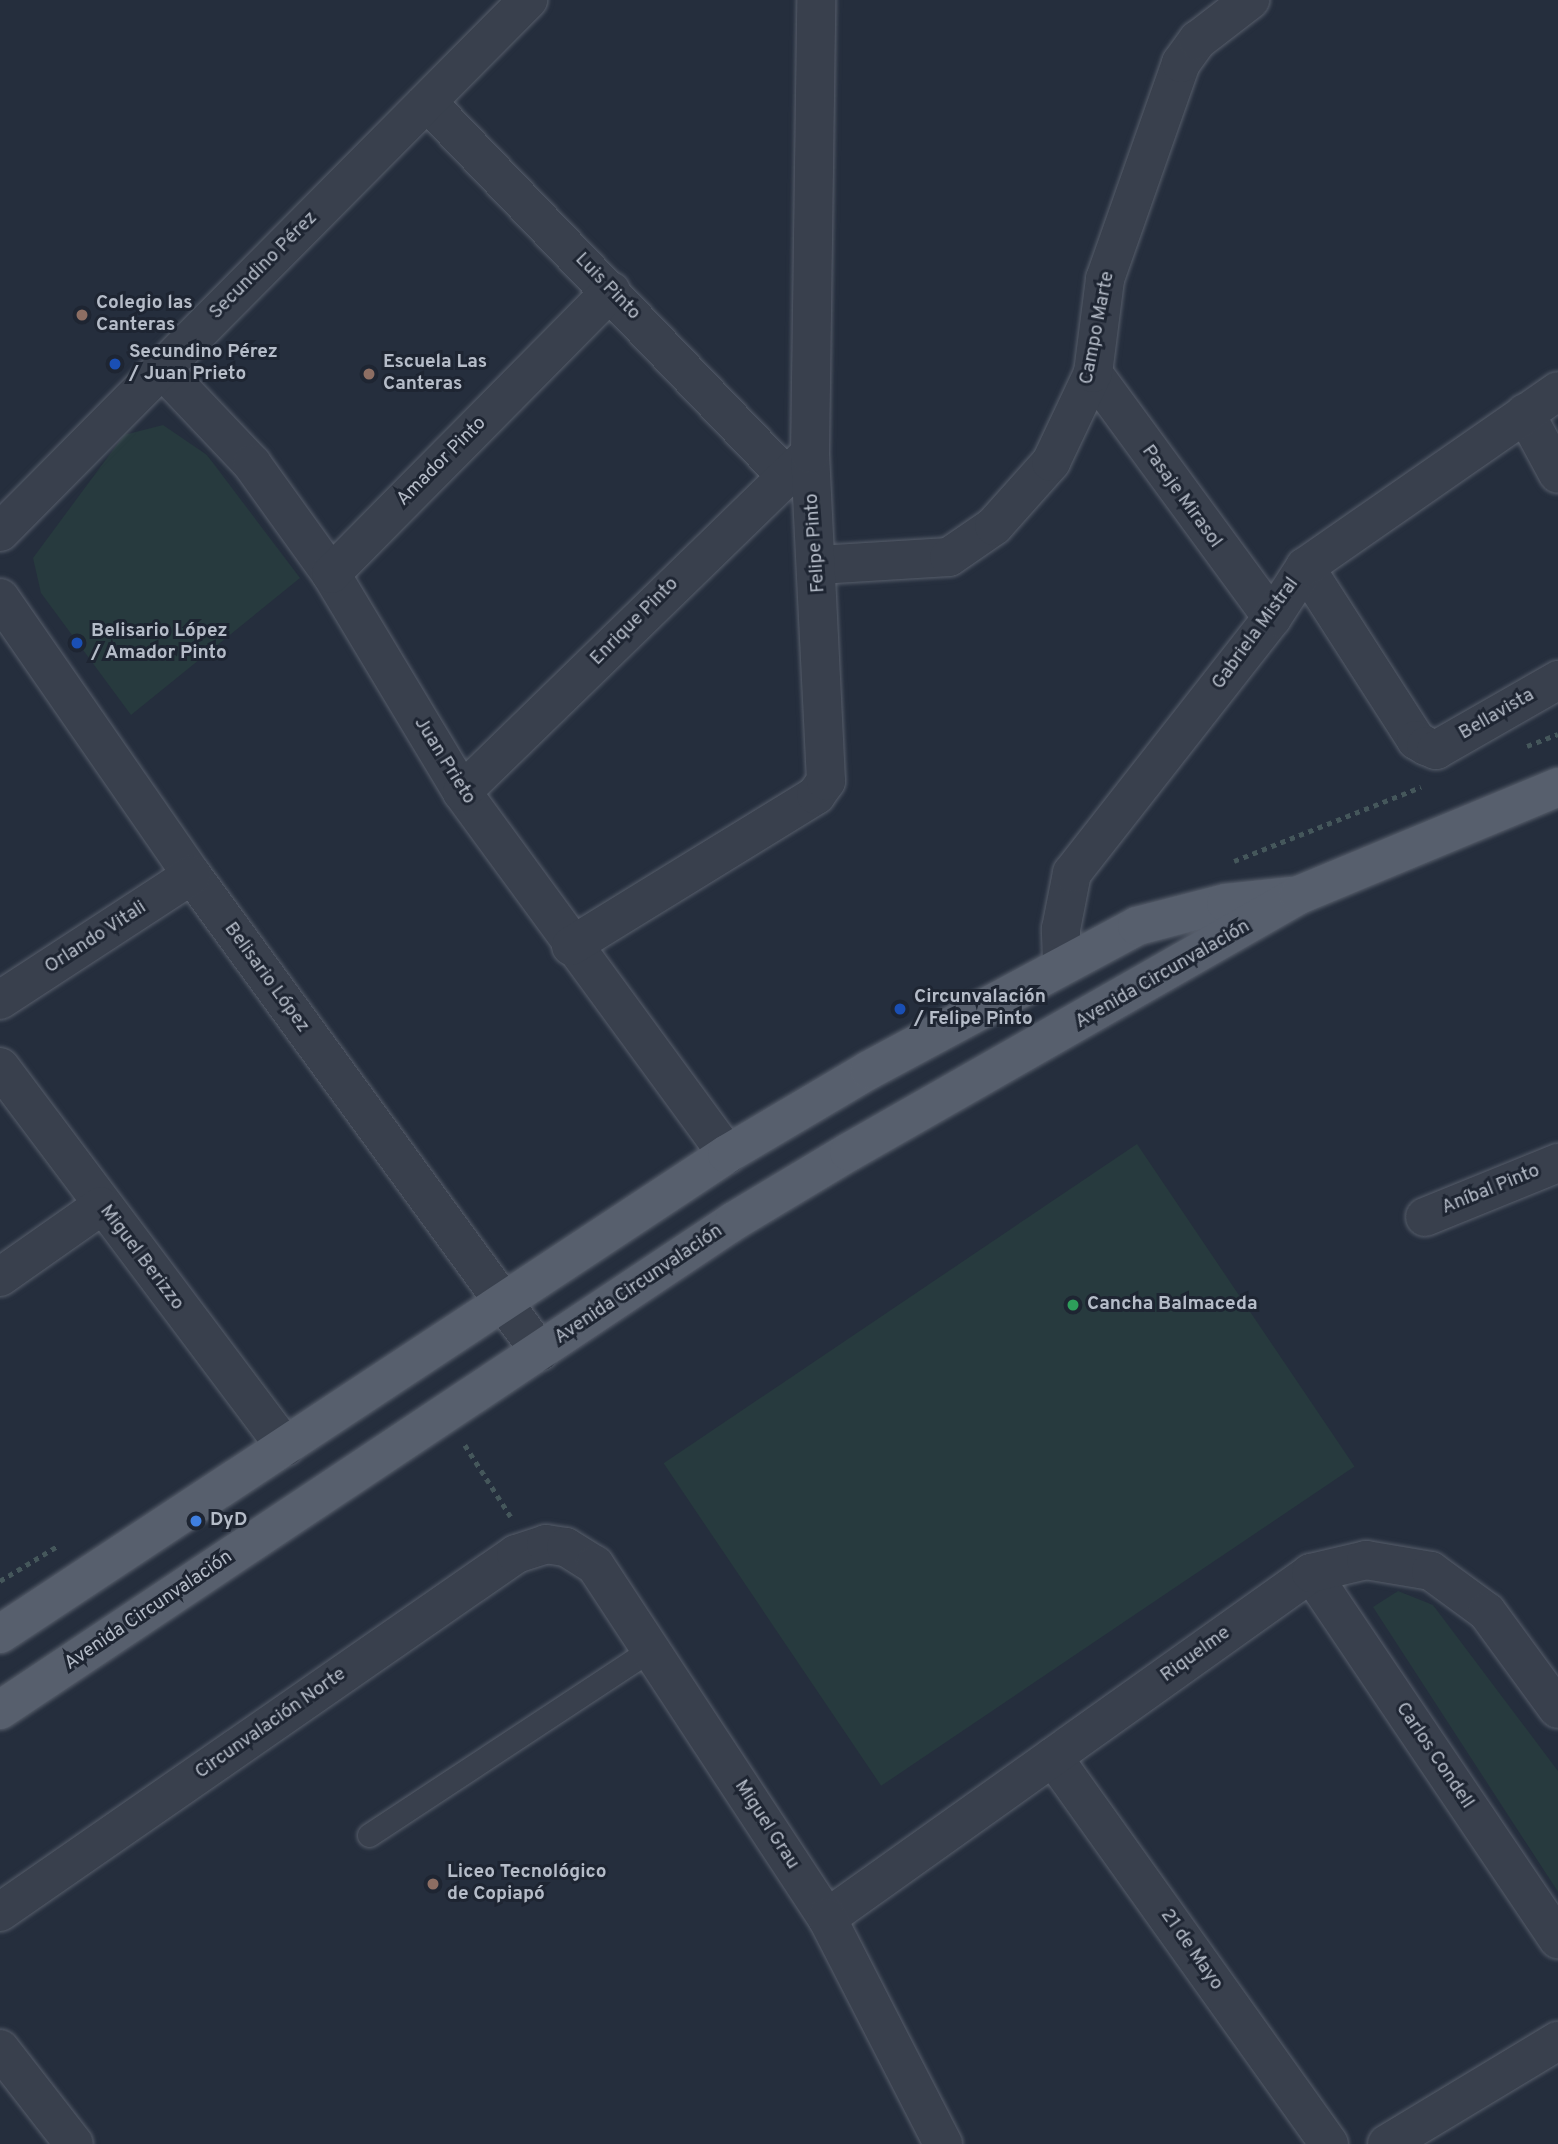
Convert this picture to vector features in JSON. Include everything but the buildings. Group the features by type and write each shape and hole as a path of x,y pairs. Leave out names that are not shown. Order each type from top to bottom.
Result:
{"main road":[{"name":"Avenida Circunvalación","path":"0,1710 769,1200 1298,895 1558,787"},
{"name":"Avenida Circunvalación","path":"0,1633 727,1154 1062,962 1177,914 1298,895"}],"street":[{"name":"Secundino Pérez","path":"0,532 528,0"},
{"name":"Felipe Pinto","path":"571,946 816,795 826,781 818,565 797,465 816,0"},
{"name":"Campo Marte","path":"818,565 949,557 973,545 1051,462 1093,373 1105,279 1181,63 1198,40 1250,0"},
{"name":"Luis Pinto","path":"427,102 611,291 797,465"},
{"name":"Amador Pinto","path":"331,574 611,291"},
{"name":"Juan Prieto","path":"162,369 252,464 331,574 462,792 571,946 727,1154"},
{"name":"Pasaje Mirasol","path":"1093,373 1272,618"},
{"name":"Gabriela Mistral","path":"1062,962 1061,929 1072,873 1272,618 1305,567 1558,391"},
{"path":"1525,413 1558,474"},
{"name":"Enrique Pinto","path":"462,792 797,465"},
{"name":"Bellavista","path":"1305,567 1416,740 1436,750 1558,680"},
{"name":"Belisario López","path":"0,598 192,875 540,1352"},
{"name":"Orlando Vitali","path":"0,1000 192,875"},
{"name":"Miguel Berizzo","path":"0,1066 102,1206 285,1447"},
{"name":"Aníbal Pinto","path":"1425,1217 1558,1163"},
{"path":"0,1277 102,1206"},
{"name":"Miguel Grau","path":"531,1549 566,1547 596,1565 827,1918 943,2144"},
{"name":"Circunvalación Norte","path":"0,1912 531,1549"},
{"name":"Riquelme","path":"827,1918 1311,1573 1366,1560 1431,1571 1487,1612 1558,1709"},
{"name":"Carlos Condell","path":"1311,1573 1558,1939"},
{"name":"21 de Mayo","path":"1053,1757 1329,2144"},
{"path":"1387,2144 1558,2040"},
{"path":"0,2049 74,2144"}],"lane":[{"path":"369,1835 650,1650"}],"path":[{"path":"444,1416 509,1508 531,1549"}],"green space":[{"path":"163,425 207,455 300,578 131,715 41,593 33,558 124,435"},
{"name":"Cancha Balmaceda","path":"1137,1144 1355,1466 881,1786 664,1463"},
{"path":"1398,1591 1433,1605 1558,1771 1558,1892 1373,1607"}],"place":[{"name":"Colegio las Canteras","path":"82,315"},
{"name":"Secundino Pérez / Juan Prieto","path":"115,364"},
{"name":"Escuela Las Canteras","path":"369,374"},
{"name":"Belisario López / Amador Pinto","path":"77,643"},
{"name":"Circunvalación / Felipe Pinto","path":"900,1009"},
{"name":"Cancha Balmaceda","path":"1073,1305"},
{"name":"DyD","path":"196,1521"},
{"name":"Liceo Tecnológico de Copiapó","path":"433,1884"}]}
